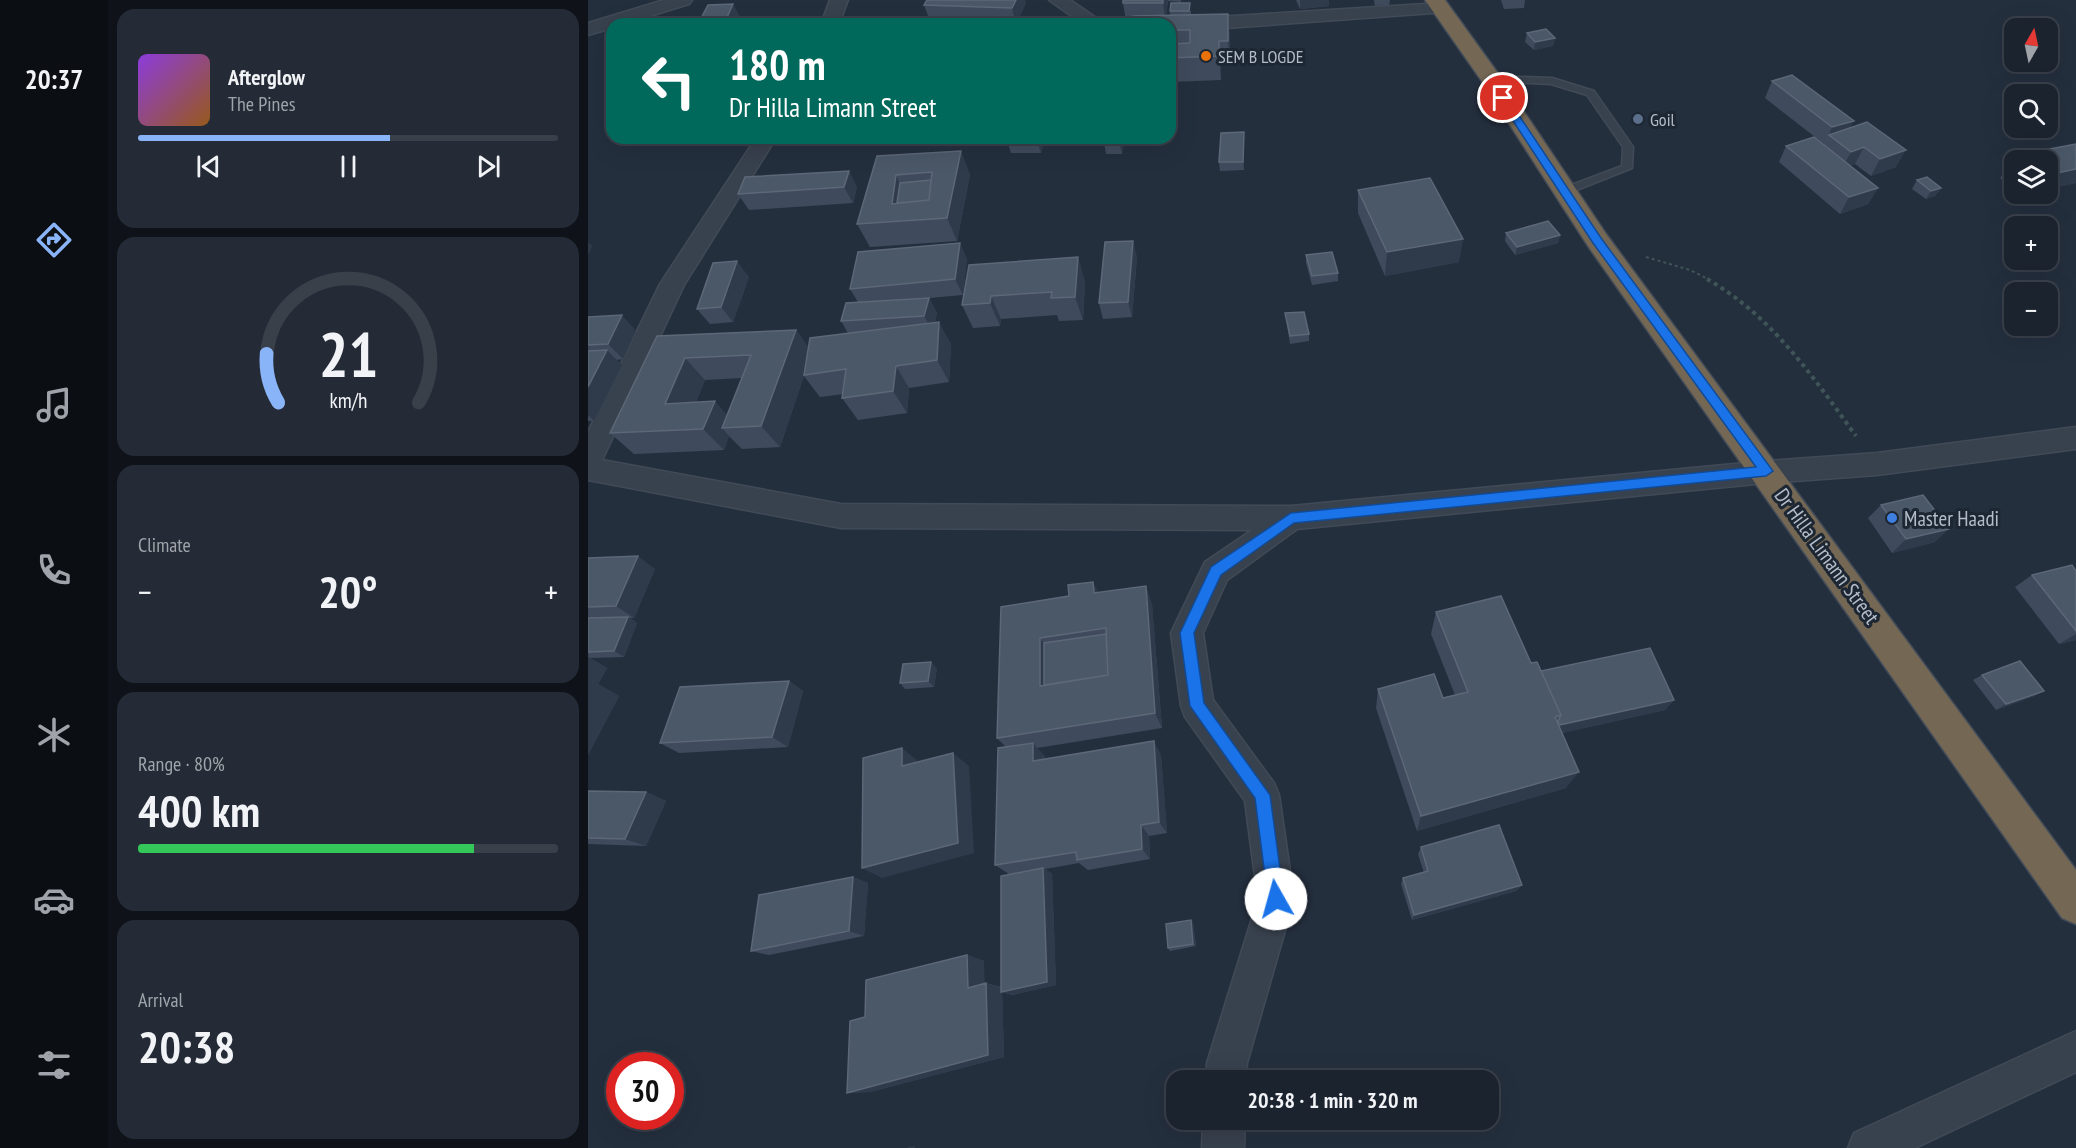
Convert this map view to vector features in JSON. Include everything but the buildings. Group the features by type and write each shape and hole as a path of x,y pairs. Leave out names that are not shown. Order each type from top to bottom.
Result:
{"highway":[{"name":"Dr Hilla Limann Street","path":"1438,4 1491,79 1597,240 1766,471 2076,904"}],"street":[{"path":"624,18 683,0"},
{"path":"832,18 839,0"},
{"path":"1058,0 1086,18"},
{"path":"1176,26 1438,4"},
{"path":"588,29 606,24"},
{"path":"588,460 672,284 762,144"},
{"path":"588,469 841,516 1291,518 1766,471 1877,464 2076,438"},
{"path":"1227,1070 1276,899 1262,795 1197,706 1187,633 1216,571 1291,518"},
{"path":"1869,1148 2076,1051"},
{"path":"1223,1148 1224,1130"}],"lane":[{"path":"1491,79 1552,81 1591,93 1628,147 1627,168 1565,191"}],"path":[{"path":"1597,240 1703,276 1744,301 1791,347 1877,464"}],"place":[{"name":"SEM B LOGDE","path":"1206,56"},
{"name":"Goil","path":"1638,119"},
{"name":"Master Haadi","path":"1892,518"}],"route":[{"path":"1276,899 1262,795 1197,706 1187,633 1216,571 1291,518 1766,471 1597,240 1503,98"}]}
